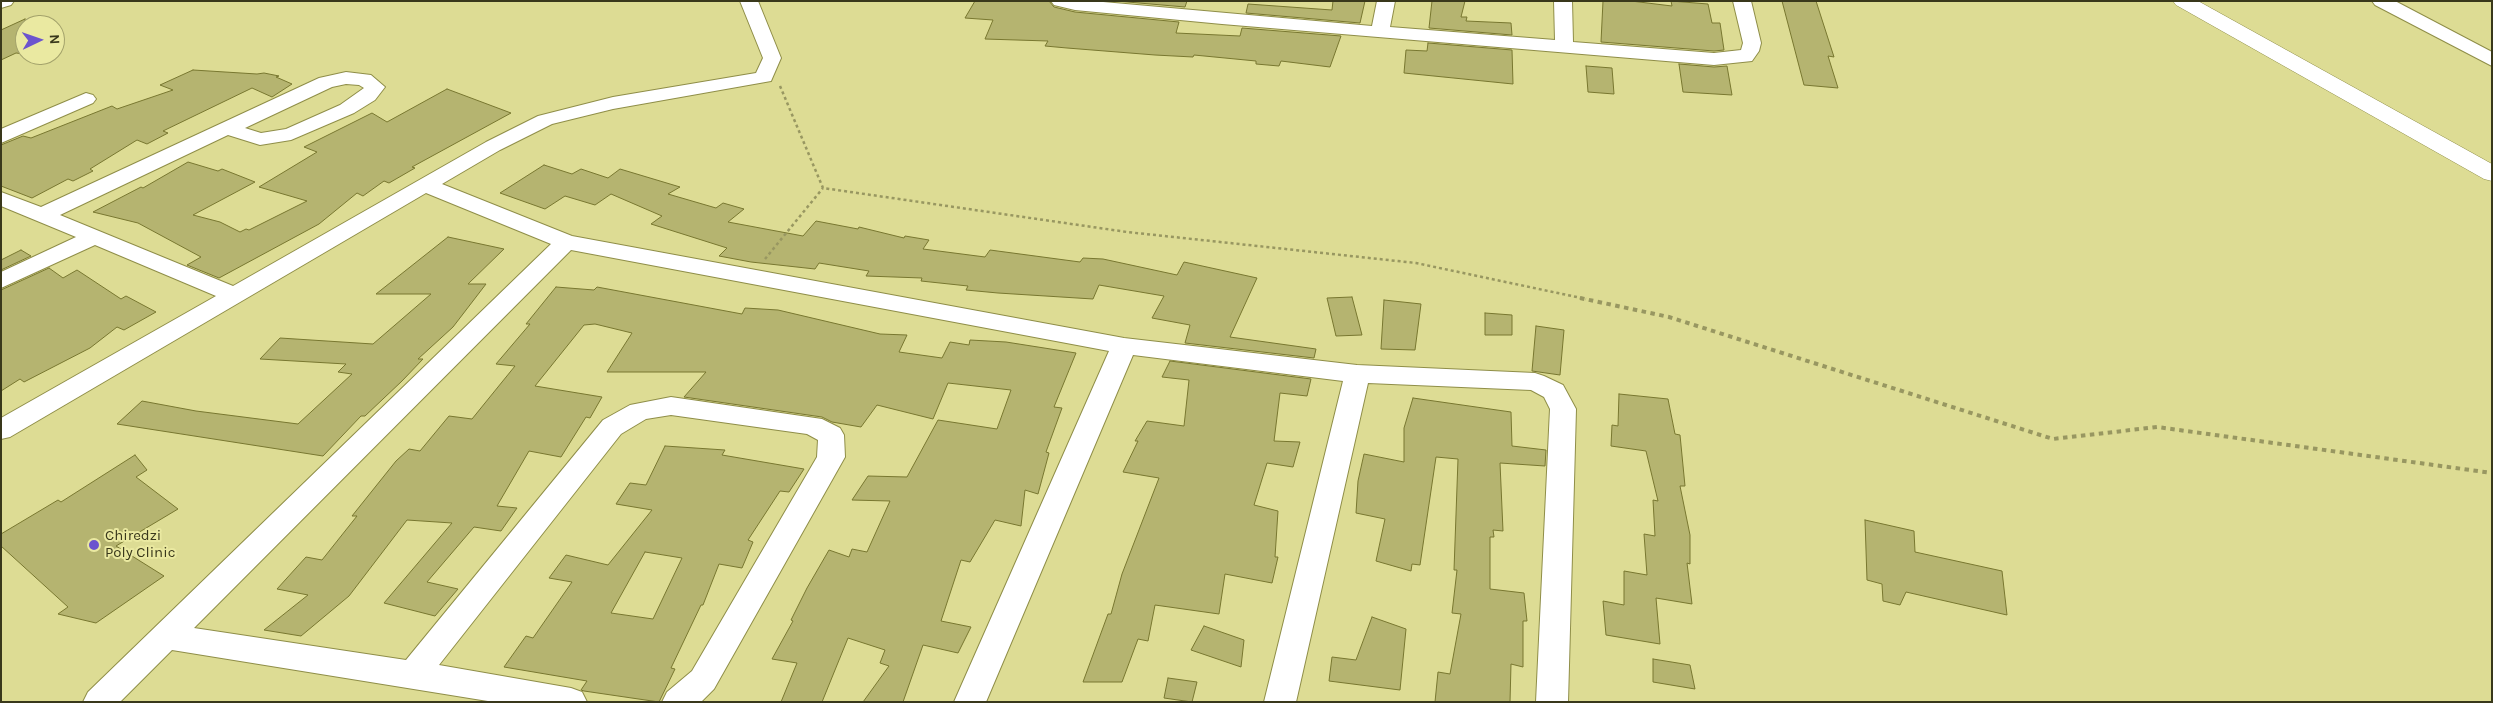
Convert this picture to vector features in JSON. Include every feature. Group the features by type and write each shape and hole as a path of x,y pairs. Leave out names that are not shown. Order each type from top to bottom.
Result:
{"street":[{"path":"1,3 5,1"},
{"path":"1,430 493,146 546,120 613,103 764,77 772,58 749,1"},
{"path":"1060,1 1075,5 1222,20 1380,31 1714,59 1745,57 1752,43 1742,1"},
{"path":"1222,20 1228,1"},
{"path":"1380,31 1386,1"},
{"path":"1563,1 1564,47"},
{"path":"2183,1 2492,174"},
{"path":"2380,1 2492,60"},
{"path":"44,214 326,82 346,78 364,79 375,86 368,96 347,109 291,134 260,139 229,129"},
{"path":"1,137 86,99"},
{"path":"425,185 566,242 1124,346 1357,374 1535,382 1554,391 1563,409 1552,702"},
{"path":"1,198 44,214 235,295"},
{"path":"1,281 95,237"},
{"path":"100,702 566,242"},
{"path":"970,702 1124,346"},
{"path":"1280,702 1357,374"},
{"path":"413,674 612,427 639,411 671,406 813,426 830,435 831,457 703,680 678,702"},
{"path":"166,636 413,674 571,702"}],"path":[{"path":"764,77 780,85 823,188"},
{"path":"752,276 823,188"},
{"path":"823,188 1127,232 1416,263 1669,316 1707,330 2053,439 2157,427 2492,473"}],"building":[{"path":"975,1 1049,1 1054,7 1075,12 1179,22 1176,33 1240,36 1242,28 1341,36 1330,67 1281,61 1279,66 1256,64 1256,61 1194,55 1193,57 1155,55 1045,46 1048,41 985,39 993,20 965,18"},
{"path":"1116,1 1187,1 1185,7"},
{"path":"1333,1 1365,1 1360,23 1246,13 1248,4 1332,10"},
{"path":"1432,1 1465,1 1461,17 1467,17 1466,21 1511,23 1512,35 1429,28"},
{"path":"1603,1 1631,1 1672,6 1671,1 1708,4 1712,23 1720,23 1724,50 1714,51 1601,42"},
{"path":"1782,1 1816,1 1834,57 1828,56 1838,88 1804,85"},
{"path":"15,24 15,53 1,60 1,30"},
{"path":"1428,43 1512,50 1513,84 1404,73 1406,50 1427,51"},
{"path":"1679,64 1714,67 1727,66 1732,95 1683,92"},
{"path":"1586,66 1612,68 1614,94 1588,92"},
{"path":"193,70 264,73 279,76 276,77 292,84 272,97 252,88 163,131 168,133 147,144 137,140 90,169 93,171 73,181 68,179 32,198 1,186 1,145 23,136 31,138 112,106 117,109 173,90 160,85"},
{"path":"447,89 511,113 412,167 415,168 389,183 384,181 363,196 357,193 319,224 219,278 187,265 201,257 138,223 93,212 141,187 143,188 188,162 218,171 222,169 255,182 193,215 220,222 240,232 246,229 249,230 307,201 259,187 317,152 304,147 372,113 387,122"},
{"path":"544,165 572,174 581,169 608,178 620,169 680,187 668,194 716,208 723,203 744,209 728,222 803,236 816,221 858,229 859,227 904,238 905,236 929,240 923,249 985,257 990,250 1080,262 1083,258 1103,259 1177,275 1184,262 1257,278 1230,337 1316,349 1314,358 1185,343 1190,325 1152,318 1164,296 1099,285 1093,299 998,293 966,290 968,286 921,281 922,278 866,276 869,271 819,263 815,269 751,262 719,256 727,248 651,224 662,216 611,194 595,205 565,196 545,209 500,193"},
{"path":"448,237 504,249 468,284 486,284 453,327 418,359 423,359 402,381 365,416 361,416 323,456 117,424 142,401 196,411 298,424 352,374 338,372 346,364 260,359 280,338 373,344 431,294 376,294"},
{"path":"21,250 31,256 1,270 1,260"},
{"path":"49,268 63,278 77,270 121,299 126,296 156,312 124,330 117,327 90,348 24,382 20,379 1,391 1,290"},
{"path":"556,287 594,290 597,287 742,314 745,308 778,310 880,334 907,335 899,352 942,358 950,342 969,345 970,340 1006,342 1076,353 1054,407 1062,408 1046,452 1049,453 1038,494 1025,490 1021,526 995,520 970,562 961,560 941,621 971,627 958,653 923,645 903,702 863,702 889,666 880,663 885,650 848,638 822,702 781,702 797,663 772,659 793,621 791,620 807,588 829,550 849,557 852,549 867,552 890,501 852,500 868,476 907,477 938,420 997,429 1011,390 948,383 933,419 877,405 861,427 832,422 822,417 684,397 706,372 607,372 632,333 595,324 584,325 535,386 602,397 590,418 586,417 561,457 529,451 497,506 517,508 501,531 474,527 427,582 458,589 435,616 384,603 452,523 407,520 349,596 301,636 264,630 308,595 277,589 306,557 322,560 357,516 352,516 396,461 409,449 420,451 449,416 472,419 515,366 496,364 530,324 526,324"},
{"path":"1352,297 1362,335 1336,336 1327,298"},
{"path":"1384,300 1421,304 1415,350 1381,349"},
{"path":"1485,313 1512,315 1512,335 1485,335"},
{"path":"1536,326 1564,330 1560,375 1532,371"},
{"path":"1170,361 1311,379 1307,396 1280,393 1274,441 1300,442 1293,467 1267,463 1254,505 1278,511 1275,557 1278,557 1272,583 1225,574 1219,614 1155,605 1148,641 1138,639 1122,682 1083,682 1108,614 1111,614 1122,574 1159,478 1123,472 1138,441 1135,441 1147,421 1184,426 1189,380 1162,377"},
{"path":"1619,394 1668,399 1675,434 1680,435 1685,486 1680,486 1690,535 1690,564 1687,563 1692,604 1656,598 1660,644 1606,635 1603,601 1624,605 1624,571 1647,575 1644,534 1655,536 1653,500 1658,501 1646,451 1611,446 1612,425 1618,426"},
{"path":"1413,398 1511,412 1512,446 1546,450 1545,466 1500,463 1503,531 1493,530 1494,537 1490,537 1490,589 1524,593 1527,621 1523,621 1523,667 1511,664 1510,702 1435,702 1438,672 1450,674 1461,614 1452,613 1457,570 1454,570 1458,459 1436,457 1420,565 1412,564 1411,571 1376,561 1385,519 1356,513 1358,481 1364,454 1404,462 1404,428"},
{"path":"665,446 725,450 722,455 804,469 789,492 780,491 748,540 753,542 742,568 719,564 703,605 701,605 671,668 675,669 659,702 584,691 581,690 587,681 504,667 526,636 533,638 572,582 549,578 566,555 608,565 652,510 616,504 630,483 646,485","holes":["645,552 682,558 653,619 611,613"]},
{"path":"135,455 147,470 136,477 178,509 116,546 164,576 96,623 58,614 68,607 1,546 1,534 58,500 61,502"},
{"path":"1865,520 1914,531 1915,552 2002,571 2007,615 1906,592 1900,605 1883,601 1882,584 1867,580"},
{"path":"1372,617 1406,629 1400,690 1329,681 1332,657 1356,660"},
{"path":"1204,626 1244,640 1241,667 1191,650"},
{"path":"1653,659 1690,665 1695,689 1653,682"},
{"path":"1168,678 1197,682 1192,702 1164,698"}],"place":[{"name":"Chiredzi Poly Clinic","path":"94,545"}]}
